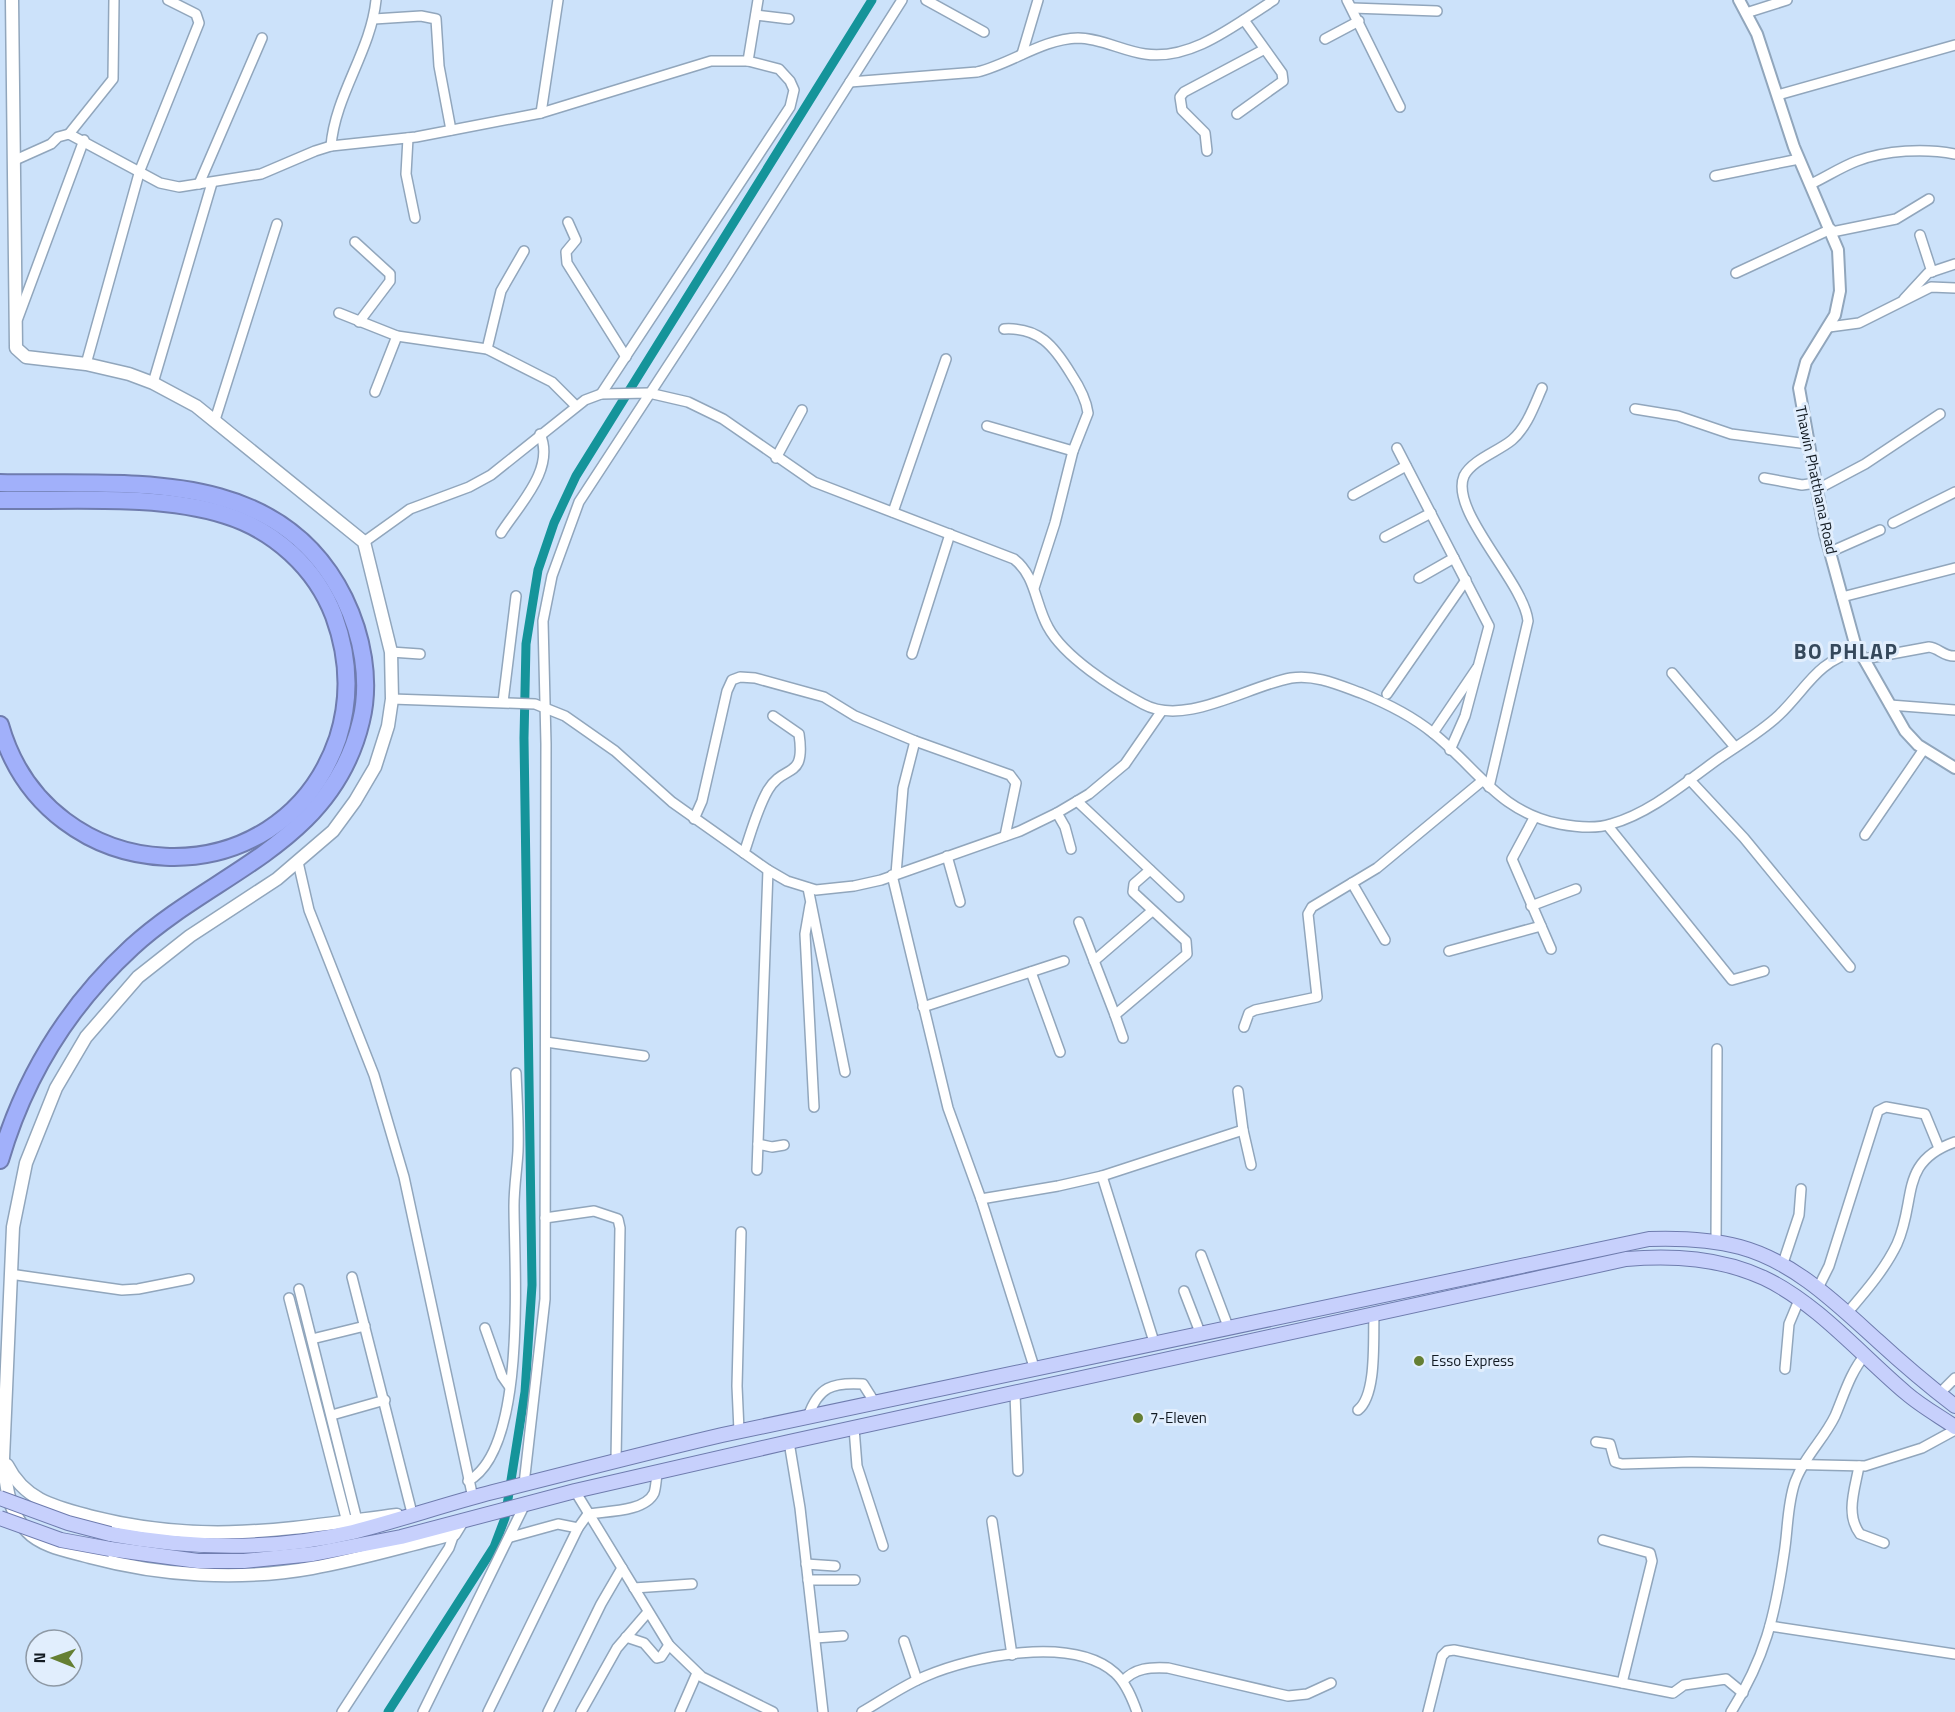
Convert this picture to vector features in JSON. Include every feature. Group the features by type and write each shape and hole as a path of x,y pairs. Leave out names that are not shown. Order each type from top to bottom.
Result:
{"highway":[{"path":"0,483 162,487 229,498 279,522 314,553 336,583 354,622 365,672 365,694 357,736 340,777 301,825 270,850 155,928 98,982 41,1060 17,1110 0,1160"},
{"path":"0,500 162,504 225,515 267,534 303,566 332,610 343,640 347,690 342,726 322,775 289,814 256,836 214,853 173,858 120,851 76,830 42,802 15,764 0,726"}],"main road":[{"path":"12,0 14,327 16,348 19,354 26,357 86,364 153,382 196,406 215,420 364,542 391,652 392,699 383,747 365,785 333,831 298,862 155,962 117,999 86,1038 56,1088 32,1143 16,1204 10,1274 3,1459 6,1485 14,1511 24,1528 39,1540 103,1560 153,1570 225,1574 266,1573 312,1568 454,1534 462,1521"},
{"path":"0,1498 68,1523 110,1534 174,1544 260,1546 351,1532 492,1492 740,1431 1155,1345 1622,1242 1674,1238 1716,1243 1756,1252 1782,1266 1818,1288 1848,1312 1901,1362 1955,1406"},
{"path":"0,1518 61,1540 179,1560 267,1560 341,1549 462,1521 575,1491 789,1442 1626,1259 1656,1257 1681,1256 1733,1266 1766,1279 1799,1300 1865,1355 1907,1394 1955,1428"},
{"path":"740,1431 767,1447"},
{"path":"3,1459 21,1487 43,1503 121,1523 188,1533 270,1532 412,1514"},
{"path":"39,1540 30,1526 30,1515 35,1507 43,1503"}],"street":[{"path":"69,134 113,79 114,0"},
{"path":"86,364 140,170 199,23 196,14 168,0"},
{"path":"332,146 336,121 374,19 375,0"},
{"path":"541,113 558,0"},
{"path":"748,61 758,0"},
{"path":"521,1485 545,1299 543,621 558,557 579,502 644,393 902,0"},
{"path":"926,0 984,32"},
{"path":"1022,54 1038,0"},
{"path":"850,82 977,72 995,68 1022,54 1053,43 1080,38 1146,54 1172,56 1189,51 1274,0"},
{"name":"Thawin Phatthana Road","path":"1739,0 1769,64 1799,159 1832,231 1841,269 1840,291 1835,315 1806,362 1800,377 1800,401 1816,487 1842,597 1860,655 1905,731 1924,749 1955,768"},
{"path":"1746,13 1787,0"},
{"path":"1350,4 1437,11"},
{"path":"1350,4 1400,107"},
{"path":"756,15 789,19"},
{"path":"374,19 421,16 436,19 439,66 451,130"},
{"path":"1237,114 1283,81 1281,73 1244,20"},
{"path":"1325,39 1359,21"},
{"path":"199,184 262,38"},
{"path":"1778,95 1955,45"},
{"path":"1207,151 1205,133 1182,110 1180,97 1184,92 1263,50"},
{"path":"13,161 51,144 58,136 69,134 168,186 212,183 261,174 315,150 332,146 408,138 541,113 711,61 748,61 779,69 790,81 794,90 790,107 626,357 606,394"},
{"path":"408,138 406,174 415,218"},
{"path":"14,327 84,140"},
{"path":"1811,184 1857,161 1875,157 1927,150 1955,154"},
{"path":"1715,176 1799,159"},
{"path":"153,382 212,183"},
{"path":"1736,273 1832,231 1896,219 1929,199"},
{"path":"568,222 576,240 566,252 567,263 626,357"},
{"path":"215,420 277,224"},
{"path":"1920,235 1932,272"},
{"path":"355,242 390,274 390,281 359,322"},
{"path":"487,349 501,291 524,251"},
{"path":"1903,301 1920,280 1932,272 1955,264"},
{"path":"1829,327 1859,323 1931,287 1955,288"},
{"path":"339,313 397,336 487,349 552,382 575,405"},
{"path":"1004,329 1027,331 1053,346 1080,389 1088,413 1073,451 1055,523 1034,588"},
{"path":"375,392 397,336"},
{"path":"893,512 946,359"},
{"path":"1244,1027 1249,1013 1255,1010 1317,997 1309,911 1377,868 1486,784 1528,621 1524,603 1475,524 1466,503 1462,484 1468,470 1519,433 1542,388"},
{"path":"364,542 410,509 469,487 491,475 575,405 606,394 644,393 672,397 705,410 750,437 776,458 814,482 1014,559 1025,567 1047,627 1059,644 1091,670 1144,705 1161,712 1190,709 1292,678 1318,678 1402,712 1433,733 1517,810 1534,818 1570,826 1608,826 1643,810 1778,717 1831,659 1929,647 1936,648 1945,655 1955,656"},
{"path":"1635,409 1678,416 1731,434 1808,444"},
{"path":"776,458 802,410"},
{"path":"1764,478 1816,487 1865,464 1940,414"},
{"path":"987,426 1073,451"},
{"path":"501,533 534,487 544,451 540,434"},
{"path":"1397,448 1489,626 1465,716 1450,750"},
{"path":"1353,495 1406,466"},
{"path":"1893,523 1955,492"},
{"path":"1385,537 1431,513"},
{"path":"1830,552 1880,530"},
{"path":"912,654 950,534"},
{"path":"1419,578 1454,558"},
{"path":"1842,597 1955,568"},
{"path":"1387,694 1466,580"},
{"path":"508,702 516,596"},
{"path":"391,652 420,654"},
{"path":"1433,733 1477,668"},
{"path":"1672,673 1735,747"},
{"path":"694,819 702,801 727,691 732,680 740,677 765,680 824,697 855,716 1015,778 1016,783 1005,836"},
{"path":"392,699 535,704 566,716 595,736 694,819 768,870 787,881 808,888 830,890 894,875 1005,836 1056,813 1077,801 1125,764 1161,712"},
{"path":"1890,705 1955,710"},
{"path":"744,853 770,787 797,766 801,754 799,734 773,716"},
{"path":"915,741 903,788 894,875 948,1108 981,1199 1035,1370"},
{"path":"1865,835 1924,749"},
{"path":"1689,779 1744,838 1850,967"},
{"path":"1077,801 1179,897"},
{"path":"1056,813 1065,827 1071,849"},
{"path":"1534,818 1512,859 1551,949"},
{"path":"1608,826 1732,980 1737,981 1764,971"},
{"path":"947,856 960,902"},
{"path":"298,862 309,910 375,1075 404,1176 473,1498"},
{"path":"757,1170 768,870"},
{"path":"1115,1015 1187,954 1186,941 1152,911 1132,888 1150,870"},
{"path":"1352,883 1385,940"},
{"path":"808,888 845,1072"},
{"path":"1531,906 1576,889"},
{"path":"810,905 805,934 814,1107"},
{"path":"1094,961 1152,911"},
{"path":"1079,922 1123,1038"},
{"path":"1449,951 1541,926"},
{"path":"923,1007 1064,961"},
{"path":"1031,972 1060,1052"},
{"path":"546,1042 644,1056"},
{"path":"1716,1243 1718,1049"},
{"path":"468,1481 481,1473 498,1442 509,1386 515,1332 514,1203 518,1122 516,1073"},
{"path":"1238,1091 1243,1130 1251,1165"},
{"path":"1818,1288 1829,1266 1878,1111 1886,1107 1921,1111 1925,1114 1939,1148"},
{"path":"981,1199 1102,1176 1243,1130"},
{"path":"1848,1312 1885,1266 1898,1242 1916,1170 1928,1155 1955,1142"},
{"path":"758,1144 772,1147 784,1145"},
{"path":"1102,1176 1155,1345"},
{"path":"1782,1266 1799,1215 1802,1189"},
{"path":"545,1218 594,1211 618,1219 620,1228 616,1460"},
{"path":"740,1431 737,1386 741,1232"},
{"path":"1202,1255 1229,1329"},
{"path":"10,1274 122,1290 189,1279"},
{"path":"352,1277 385,1400 412,1514"},
{"path":"299,1289 332,1415 352,1521"},
{"path":"1184,1291 1201,1335"},
{"path":"289,1298 352,1521"},
{"path":"1785,1369 1790,1324 1793,1310 1799,1300"},
{"path":"1358,1410 1366,1404 1370,1389 1374,1315"},
{"path":"312,1339 365,1326"},
{"path":"485,1328 502,1376 509,1386"},
{"path":"1731,1712 1760,1660 1770,1626 1780,1578 1789,1507 1803,1466 1835,1415 1841,1396 1865,1355"},
{"path":"1939,1394 1955,1378"},
{"path":"808,1417 813,1400 820,1391 835,1385 863,1384 875,1403"},
{"path":"1014,1394 1018,1470"},
{"path":"332,1415 385,1400"},
{"path":"854,1428 857,1466 883,1546"},
{"path":"1596,1443 1610,1444 1616,1462 1622,1464 1691,1462 1859,1466 1888,1461 1922,1448 1955,1428"},
{"path":"789,1442 823,1712"},
{"path":"1859,1466 1851,1507 1852,1519 1860,1534 1884,1543"},
{"path":"488,1712 578,1528 588,1514 638,1505 648,1500 654,1492 657,1474"},
{"path":"575,1491 669,1645 697,1673 726,1690 773,1712"},
{"path":"423,1712 511,1537 520,1505"},
{"path":"992,1521 1012,1655"},
{"path":"511,1537 558,1524 578,1528"},
{"path":"342,1712 444,1556 454,1534"},
{"path":"1603,1540 1644,1549 1650,1552 1652,1561 1622,1683"},
{"path":"806,1564 835,1566"},
{"path":"548,1712 601,1604 622,1568"},
{"path":"808,1580 855,1580"},
{"path":"634,1588 692,1584"},
{"path":"581,1712 626,1637 648,1612"},
{"path":"1770,1626 1955,1654"},
{"path":"815,1638 843,1636"},
{"path":"626,1637 644,1643 657,1658 661,1657 669,1645"},
{"path":"904,1641 917,1680"},
{"path":"1428,1712 1442,1656 1447,1651 1552,1668 1673,1693 1684,1684 1726,1679 1743,1693"},
{"path":"862,1712 917,1680 958,1664 1012,1655 1063,1653 1089,1658 1114,1672 1123,1682 1137,1712"},
{"path":"1123,1682 1131,1673 1152,1667 1168,1668 1288,1696 1307,1694 1331,1683"},
{"path":"680,1712 697,1673"}],"waterway":[{"path":"388,1712 494,1547 505,1518 525,1392 532,1285 524,738 526,644 538,570 554,523 576,476 872,0"}],"place":[{"name":"Esso Express","path":"1419,1361"},
{"name":"7-Eleven","path":"1138,1418"}],"district":[{"name":"BO PHLAP","path":"1846,652"}]}
